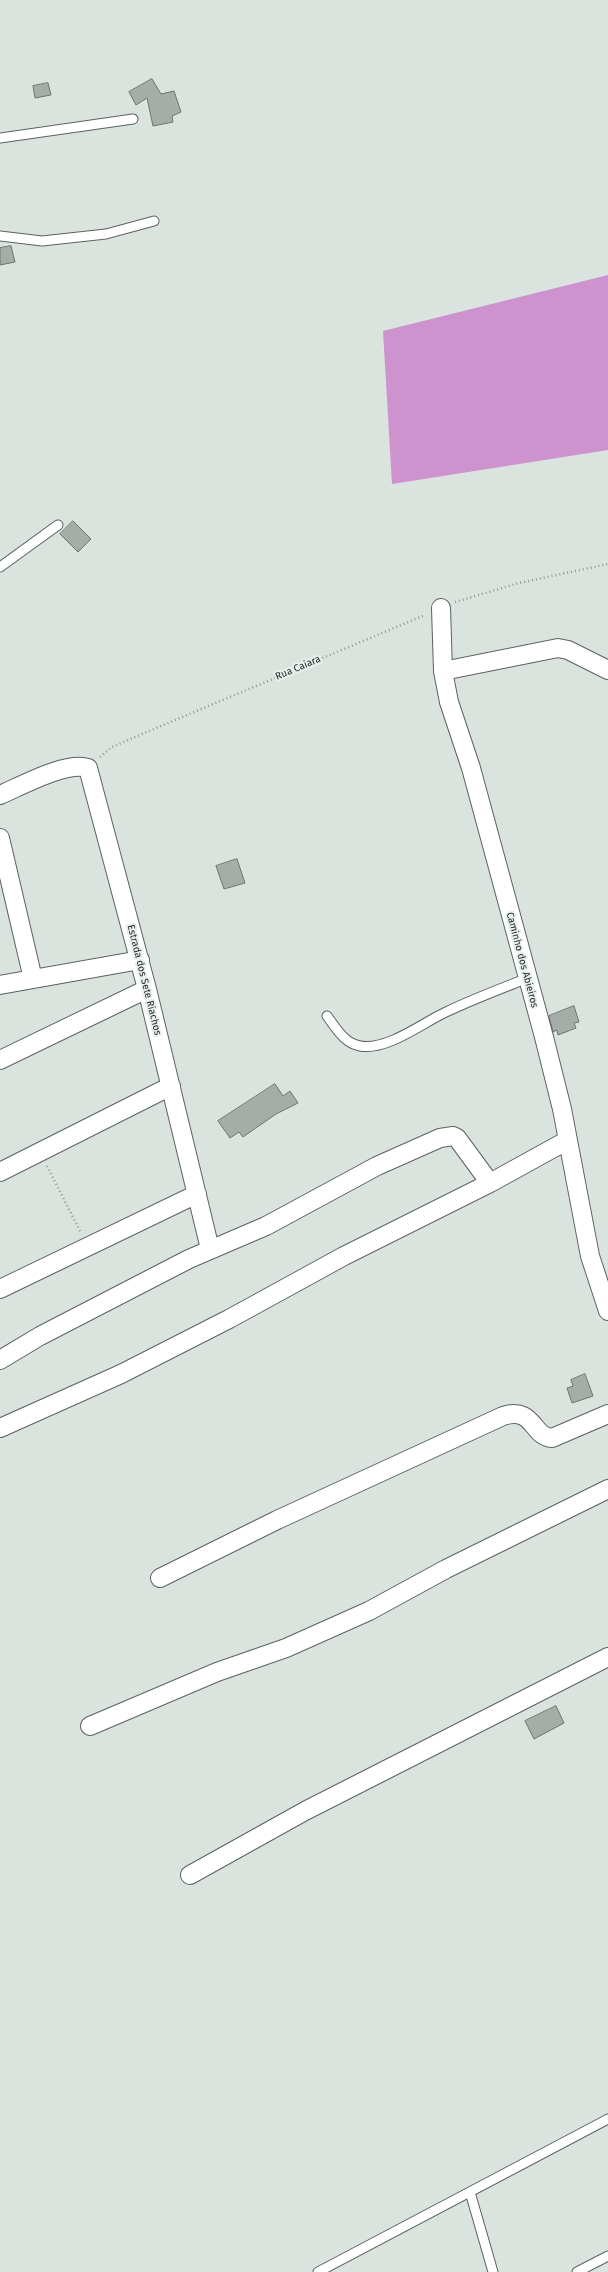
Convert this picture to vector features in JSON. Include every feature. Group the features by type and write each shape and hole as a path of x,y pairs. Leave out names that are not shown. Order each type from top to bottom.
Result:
{"street":[{"name":"Caminho dos Abieiros","path":"441,608 443,671 449,702 471,768 562,1108 590,1256 608,1311"},
{"path":"443,671 558,648 568,650 608,670"},
{"path":"0,795 66,768 79,766 88,768"},
{"name":"Estrada dos Sete Riachos","path":"88,768 148,989 210,1249"},
{"path":"0,838 33,979"},
{"path":"0,985 140,960"},
{"path":"0,1060 148,989"},
{"path":"0,1172 170,1086"},
{"path":"0,1360 40,1336 210,1249 241,1239 377,1166 447,1136 453,1136 460,1141 490,1183"},
{"path":"0,1428 121,1374 229,1319 344,1256 490,1183 568,1140"},
{"path":"0,1290 197,1194"},
{"path":"160,1578 290,1514 503,1416 514,1413 522,1415 545,1437 552,1438 608,1414"},
{"path":"90,1726 217,1672 286,1648 369,1611 446,1569 608,1489"},
{"path":"190,1876 305,1811 608,1657"}],"lane":[{"path":"0,138 133,119"},
{"path":"0,236 42,241 106,234 154,221"},
{"path":"0,567 58,525"},
{"path":"327,1016 342,1036 351,1043 370,1046 401,1036 445,1012 528,978"},
{"path":"318,2272 608,2119"},
{"path":"470,2192 493,2272"},
{"path":"576,2272 608,2256"}],"path":[{"name":"Rua Caiara","path":"88,768 112,747 458,601 519,583 608,564"},
{"path":"40,1151 88,1247"}],"shaded area":[{"path":"608,275 608,450 392,484 383,331"}],"building":[{"path":"152,79 161,94 174,91 181,112 172,116 173,122 153,126 147,98 136,105 129,92"},
{"path":"48,83 51,95 35,98 33,86"},
{"path":"11,246 15,262 0,265 0,248"},
{"path":"73,521 91,539 78,552 60,534"},
{"path":"237,859 245,883 224,889 216,866"},
{"path":"574,1006 579,1022 574,1023 576,1028 558,1035 557,1030 553,1032 549,1016"},
{"path":"275,1084 283,1096 290,1091 298,1103 276,1114 243,1137 239,1132 230,1138 218,1121"},
{"path":"585,1374 593,1396 572,1403 567,1388 573,1386 571,1380"},
{"path":"556,1706 564,1723 534,1739 525,1721"}]}
